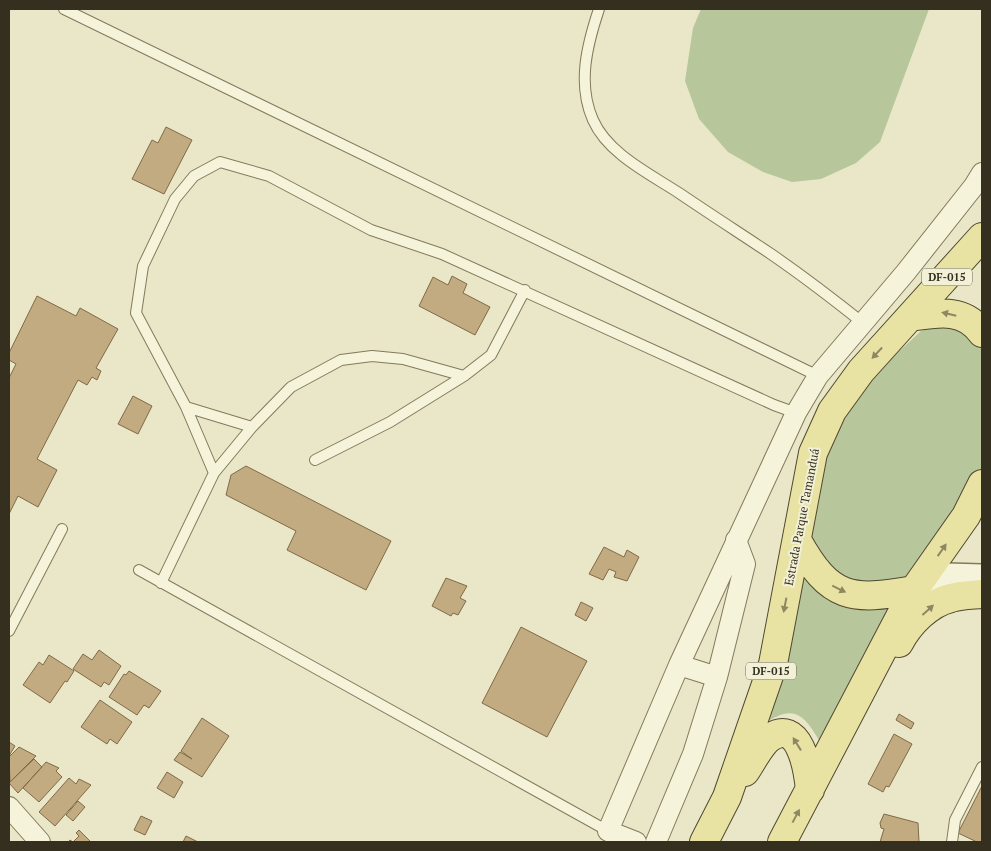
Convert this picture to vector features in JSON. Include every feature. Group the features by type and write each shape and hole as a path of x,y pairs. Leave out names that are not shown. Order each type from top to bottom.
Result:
{"main road":[{"name":"Estrada Parque Tamanduá","path":"704,842 726,796 773,664 813,453 832,411 861,371 931,296 982,237"},
{"path":"910,317 945,312 962,317 978,327 982,333"},
{"path":"782,842 914,590 966,516 982,484"},
{"path":"797,540 809,562 826,582 852,596 875,597 914,590"},
{"path":"812,785 832,761 907,630 934,604 950,598 982,594"},
{"path":"726,796 768,740 779,734 790,735 798,741 812,785"}],"street":[{"path":"636,842 608,830 736,540 796,412 818,376 906,272 974,186 982,173"},
{"path":"906,272 931,296"},
{"path":"656,842 693,754 716,677 745,564 736,540"},
{"path":"914,590 947,576 982,577"},
{"path":"680,665 716,677"},
{"path":"9,807 40,842"}],"lane":[{"path":"64,9 818,376"},
{"path":"598,9 589,38 584,74 588,106 594,122 604,136 616,149 639,166 773,256 863,323"},
{"path":"214,473 186,407 136,313 143,266 175,199 194,176 220,162 269,176 371,230 442,254 525,290 774,405 796,412"},
{"path":"315,460 390,422 464,376 491,355 525,290"},
{"path":"161,583 214,473 252,427 291,387 341,360 372,356 403,359 464,376"},
{"path":"186,407 252,427"},
{"path":"9,631 62,529"},
{"path":"139,570 608,830"},
{"path":"952,842 955,820 982,767"}],"green space":[{"path":"701,9 929,9 880,142 856,163 821,179 792,182 763,172 728,152 699,119 685,81 693,28"},
{"path":"944,324 976,335 982,344 982,469 962,514 913,583 875,590 828,575 805,536 821,457 840,416 869,379 921,331"},
{"path":"806,567 896,601 820,742 808,724 796,714 782,715 762,725"}],"building":[{"path":"166,127 192,140 164,194 132,179 152,140 158,143"},
{"path":"452,276 467,284 463,293 490,307 475,335 419,306 433,277 448,285"},
{"path":"37,296 76,316 80,308 118,329 96,368 101,371 97,380 92,377 87,385 78,380 37,459 57,470 38,507 18,496 9,514 9,378 16,364 9,360 9,353"},
{"path":"133,396 152,406 138,434 118,424"},
{"path":"246,466 391,541 366,590 287,550 296,531 226,495 231,475"},
{"path":"604,547 624,557 627,550 639,557 627,581 614,577 616,572 609,569 603,580 589,574"},
{"path":"446,578 467,586 460,598 466,601 458,615 453,613 451,616 432,606"},
{"path":"581,602 593,608 586,621 575,615"},
{"path":"521,627 587,661 547,737 482,703"},
{"path":"99,650 121,666 109,685 104,682 101,687 73,669 83,654 92,660"},
{"path":"49,655 74,671 50,703 23,685 39,662 43,665"},
{"path":"129,671 161,691 149,708 144,705 137,715 109,697 124,674 126,675"},
{"path":"100,700 132,722 117,744 110,739 107,744 81,727"},
{"path":"899,714 914,723 911,729 896,720"},
{"path":"202,718 229,736 202,777 174,760 180,752 192,759 181,751"},
{"path":"894,734 912,744 889,787 886,786 883,792 868,784"},
{"path":"9,742 15,746 9,756"},
{"path":"19,747 36,756 10,782 9,757"},
{"path":"34,759 42,767 18,793 9,783"},
{"path":"46,762 59,768 56,771 62,777 39,802 23,788"},
{"path":"167,772 183,782 174,798 157,788"},
{"path":"69,778 76,784 79,779 91,785 55,826 39,812"},
{"path":"982,786 982,842 977,842 958,833"},
{"path":"78,801 85,807 73,821 66,815"},
{"path":"884,814 918,823 919,842 880,842 884,829 881,828 880,823"},
{"path":"141,816 152,821 145,835 134,830"},
{"path":"79,830 91,842 73,842 79,836 76,833"},
{"path":"186,836 198,842 183,842"}]}
